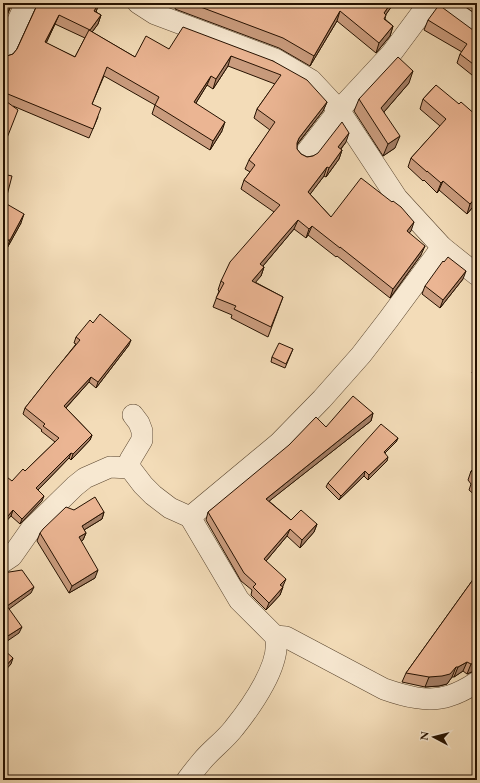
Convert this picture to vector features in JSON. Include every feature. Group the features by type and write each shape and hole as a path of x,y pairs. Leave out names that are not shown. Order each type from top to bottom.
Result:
{"street":[{"path":"3,53 26,3"},
{"path":"138,3 155,14 275,59 311,80 339,110 396,198 442,247 477,275"},
{"path":"305,154 339,110 391,54 430,3"},
{"path":"440,3 477,29"},
{"path":"190,517 279,443 322,399 374,337 442,247"},
{"path":"133,415 139,423 142,431 142,440 130,460 130,468 153,495 170,508 190,517 239,600 275,636 277,643 274,658 260,692 234,728 216,748 202,760 187,780"},
{"path":"3,562 12,556 31,529 85,478 110,467 130,468"},
{"path":"275,636 286,637 384,689 399,694 418,698 435,699 455,694 477,682"}],"building":[{"path":"3,3 12,3 3,22"},
{"path":"38,3 99,3 94,11 101,15 90,30 59,15 45,42 75,57 89,30 135,57 146,36 169,49 183,27 273,61 307,80 327,102 299,138 297,149 301,154 307,157 318,153 342,122 349,133 338,147 342,150 329,168 327,167 308,192 331,217 361,178 392,202 393,201 401,207 414,222 407,231 425,246 393,289 312,226 309,229 298,220 260,264 264,267 252,281 283,297 271,327 234,309 236,306 216,298 224,283 221,281 230,262 280,205 244,180 255,165 249,160 275,122 257,109 281,75 231,56 216,79 211,76 194,102 225,122 213,141 155,105 159,97 107,67 92,104 101,108 93,129 3,92 3,55 7,56 13,54 17,49"},
{"path":"190,3 391,3 384,13 386,15 384,19 393,26 379,43 340,11 314,56 283,38"},
{"path":"439,5 477,33 477,67 460,54 467,44 428,20"},
{"path":"398,57 413,71 381,108 400,136 388,144 359,99"},
{"path":"436,85 459,104 461,102 477,116 477,196 470,204 443,181 441,183 411,158 446,119 423,99"},
{"path":"3,99 18,110 3,148"},
{"path":"3,174 12,176 5,203 24,214 3,250"},
{"path":"448,257 466,271 443,300 425,286 443,261 444,262"},
{"path":"100,314 131,340 98,382 91,377 64,406 92,435 73,454 71,453 36,488 44,496 22,519 13,510 3,522 3,474 12,481 23,469 25,471 59,438 43,426 45,424 25,408 80,340 76,337 90,320 93,323"},
{"path":"279,343 293,349 286,364 272,357"},
{"path":"353,396 373,413 266,499 291,520 301,510 317,524 302,540 290,529 264,559 286,579 280,585 283,587 269,603 253,587 256,584 244,573 208,512 289,445 316,417 326,427"},
{"path":"381,424 398,438 384,452 388,457 369,475 365,471 341,496 328,483"},
{"path":"477,465 477,484 472,480 476,476 471,471"},
{"path":"95,497 104,512 82,526 86,533 79,537 98,570 72,586 40,533 66,507 74,510"},
{"path":"22,570 34,587 7,606 22,627 3,639 3,573"},
{"path":"477,574 477,662 471,664 467,662 456,667 450,674 442,676 429,677 406,673"},
{"path":"3,649 13,658 3,669"}]}
